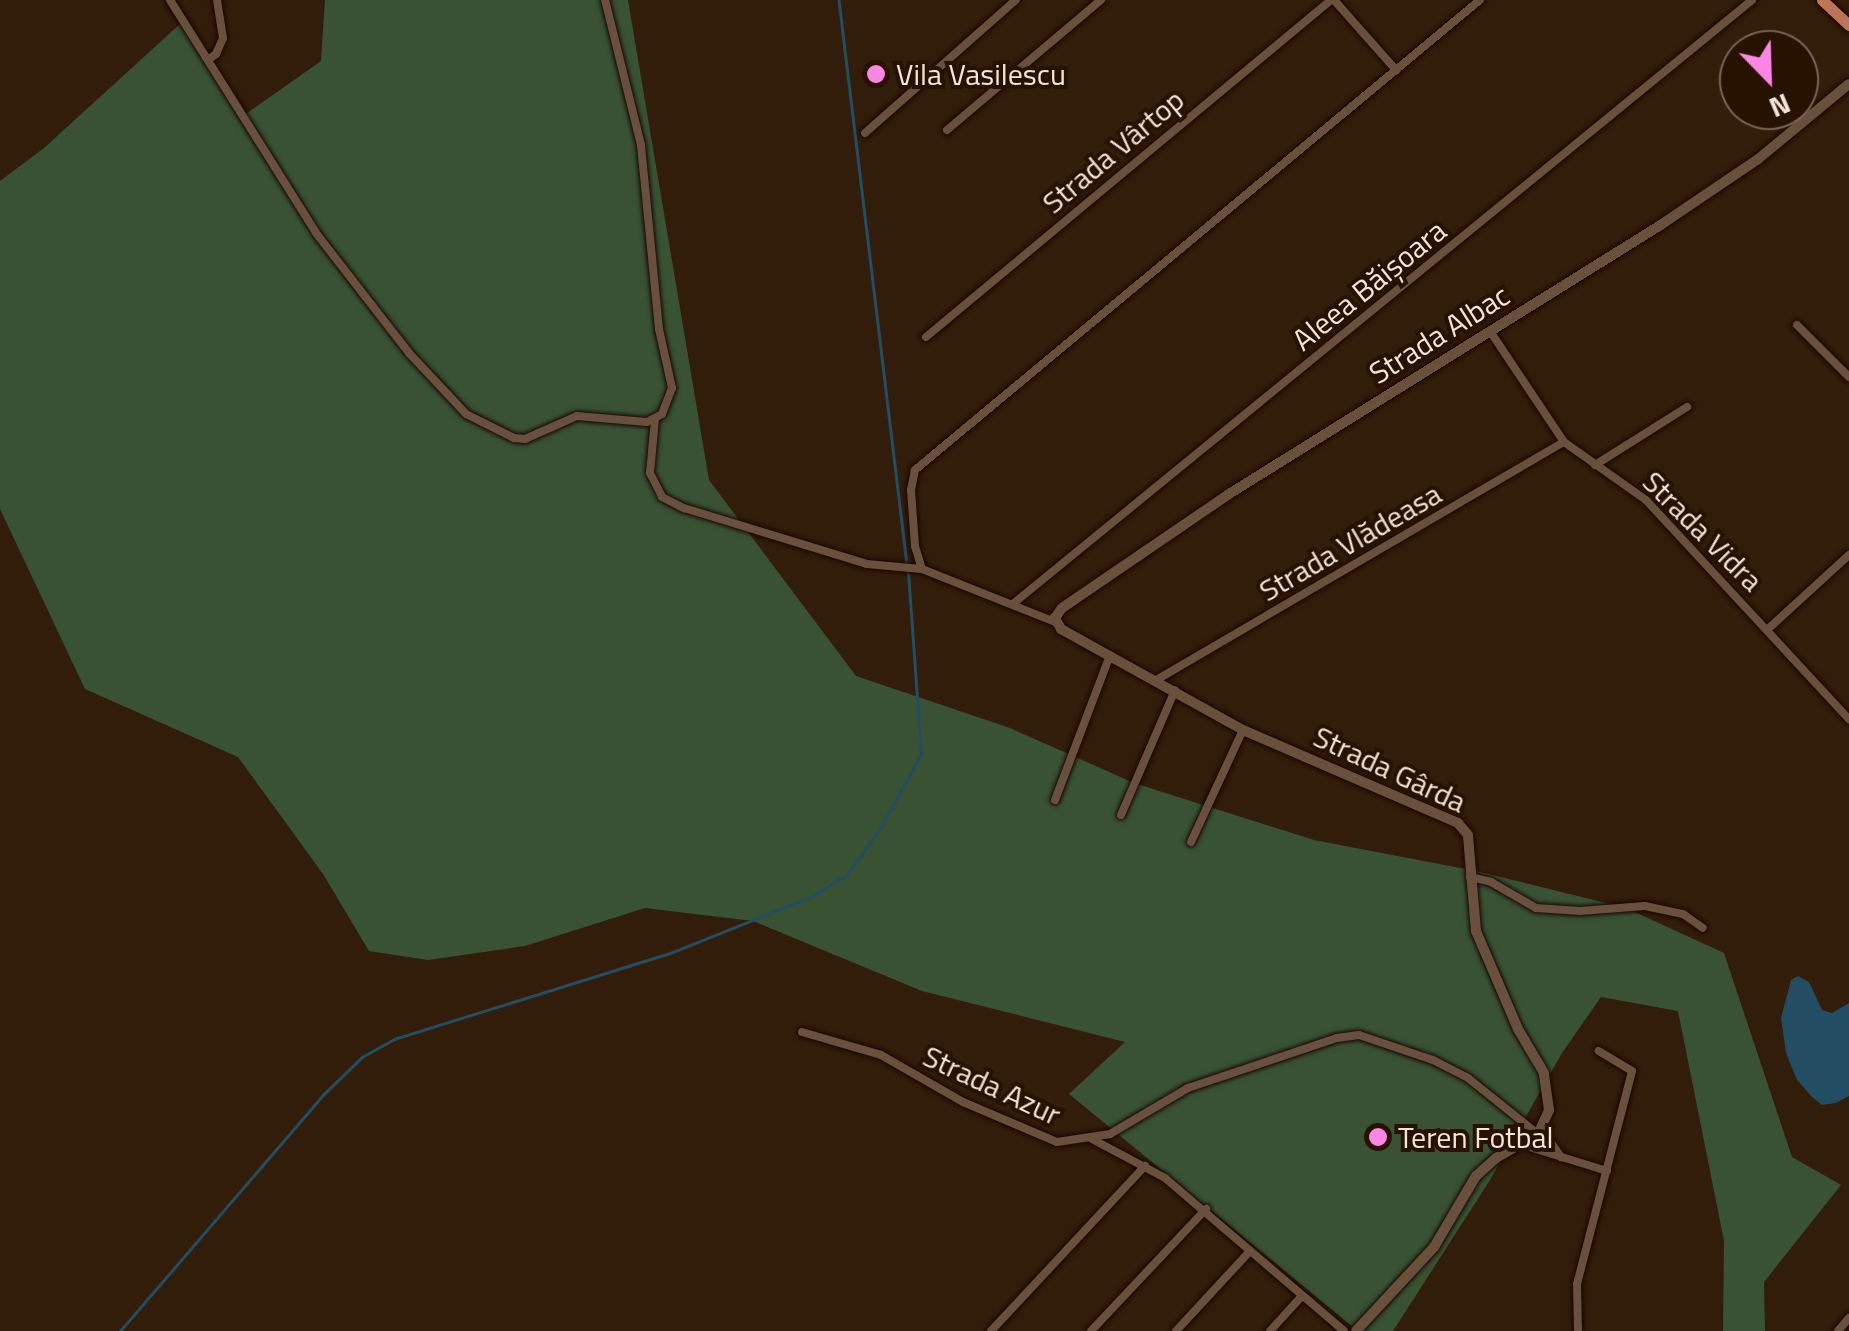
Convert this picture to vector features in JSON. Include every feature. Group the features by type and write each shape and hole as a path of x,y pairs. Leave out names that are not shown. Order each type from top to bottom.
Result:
{"main road":[{"path":"1822,0 1849,25"}],"street":[{"path":"170,0 349,280 449,400 466,414 514,438 525,439 567,418 633,424 655,418"},
{"path":"208,60 216,54 223,38 217,0"},
{"name":"Strada Gârda","path":"606,0 641,145 659,329 672,388 668,404 655,418 650,474 662,497 684,508 868,564 919,569 1014,604 1055,622 1244,730 1458,823 1471,842 1469,877 1476,931 1518,1029 1544,1073 1549,1110 1540,1132"},
{"path":"865,133 1016,0"},
{"path":"948,130 1101,0"},
{"path":"1332,0 1396,70"},
{"name":"Strada Vârtop","path":"926,338 1332,0"},
{"path":"919,569 911,490 915,470 1480,0"},
{"name":"Aleea Băișoara","path":"1014,604 1752,0"},
{"name":"Strada Albac","path":"1055,622 1062,608 1229,494 1757,160 1849,84"},
{"path":"1798,325 1849,377"},
{"name":"Strada Vidra","path":"1490,332 1564,442 1646,500 1849,719"},
{"path":"1595,466 1688,407"},
{"name":"Strada Vlădeasa","path":"1158,679 1564,442"},
{"path":"1768,629 1849,555"},
{"path":"1054,800 1110,653"},
{"path":"1121,814 1175,689"},
{"path":"1192,842 1244,730"},
{"path":"1469,877 1490,882 1536,908 1580,911 1644,906 1684,914 1703,928"},
{"name":"Strada Azur","path":"802,1032 881,1054 964,1102 1043,1139 1092,1140 1145,1166 1206,1209 1344,1331"},
{"path":"1092,1140 1188,1088 1336,1038 1359,1036 1433,1060 1468,1078 1540,1132 1561,1157"},
{"path":"1578,1331 1577,1284 1632,1071 1598,1052"},
{"path":"1356,1331 1434,1247 1476,1176 1496,1158 1540,1132"},
{"path":"1523,1145 1607,1171"},
{"path":"991,1331 1145,1166"},
{"path":"1092,1331 1206,1209"},
{"path":"1176,1331 1250,1251"},
{"path":"1270,1331 1302,1296"},
{"path":"1838,1331 1849,1318"}],"green space":[{"path":"325,0 628,0 709,480 856,676 1010,728 1134,783 1314,840 1476,871 1626,908 1724,953 1792,1157 1841,1185 1764,1282 1765,1331 1723,1331 1724,1241 1678,1011 1601,997 1562,1053 1490,1180 1393,1331 1358,1331 1069,1094 1125,1042 922,991 753,921 645,908 525,946 428,960 369,951 323,874 238,757 85,689 0,509 0,181 44,148 180,24 240,118 321,61"}],"water":[{"path":"1798,976 1809,982 1822,1010 1832,1013 1849,1003 1849,1096 1836,1103 1822,1105 1812,1097 1797,1080 1786,1053 1781,1018 1791,980"}],"waterway":[{"path":"839,0 907,564"},
{"path":"120,1331 324,1094 362,1057 394,1039 673,952 813,896 847,875 881,827 921,754 908,572"}],"place":[{"name":"Vila Vasilescu","path":"876,74"},
{"name":"Teren Fotbal","path":"1378,1137"}]}
